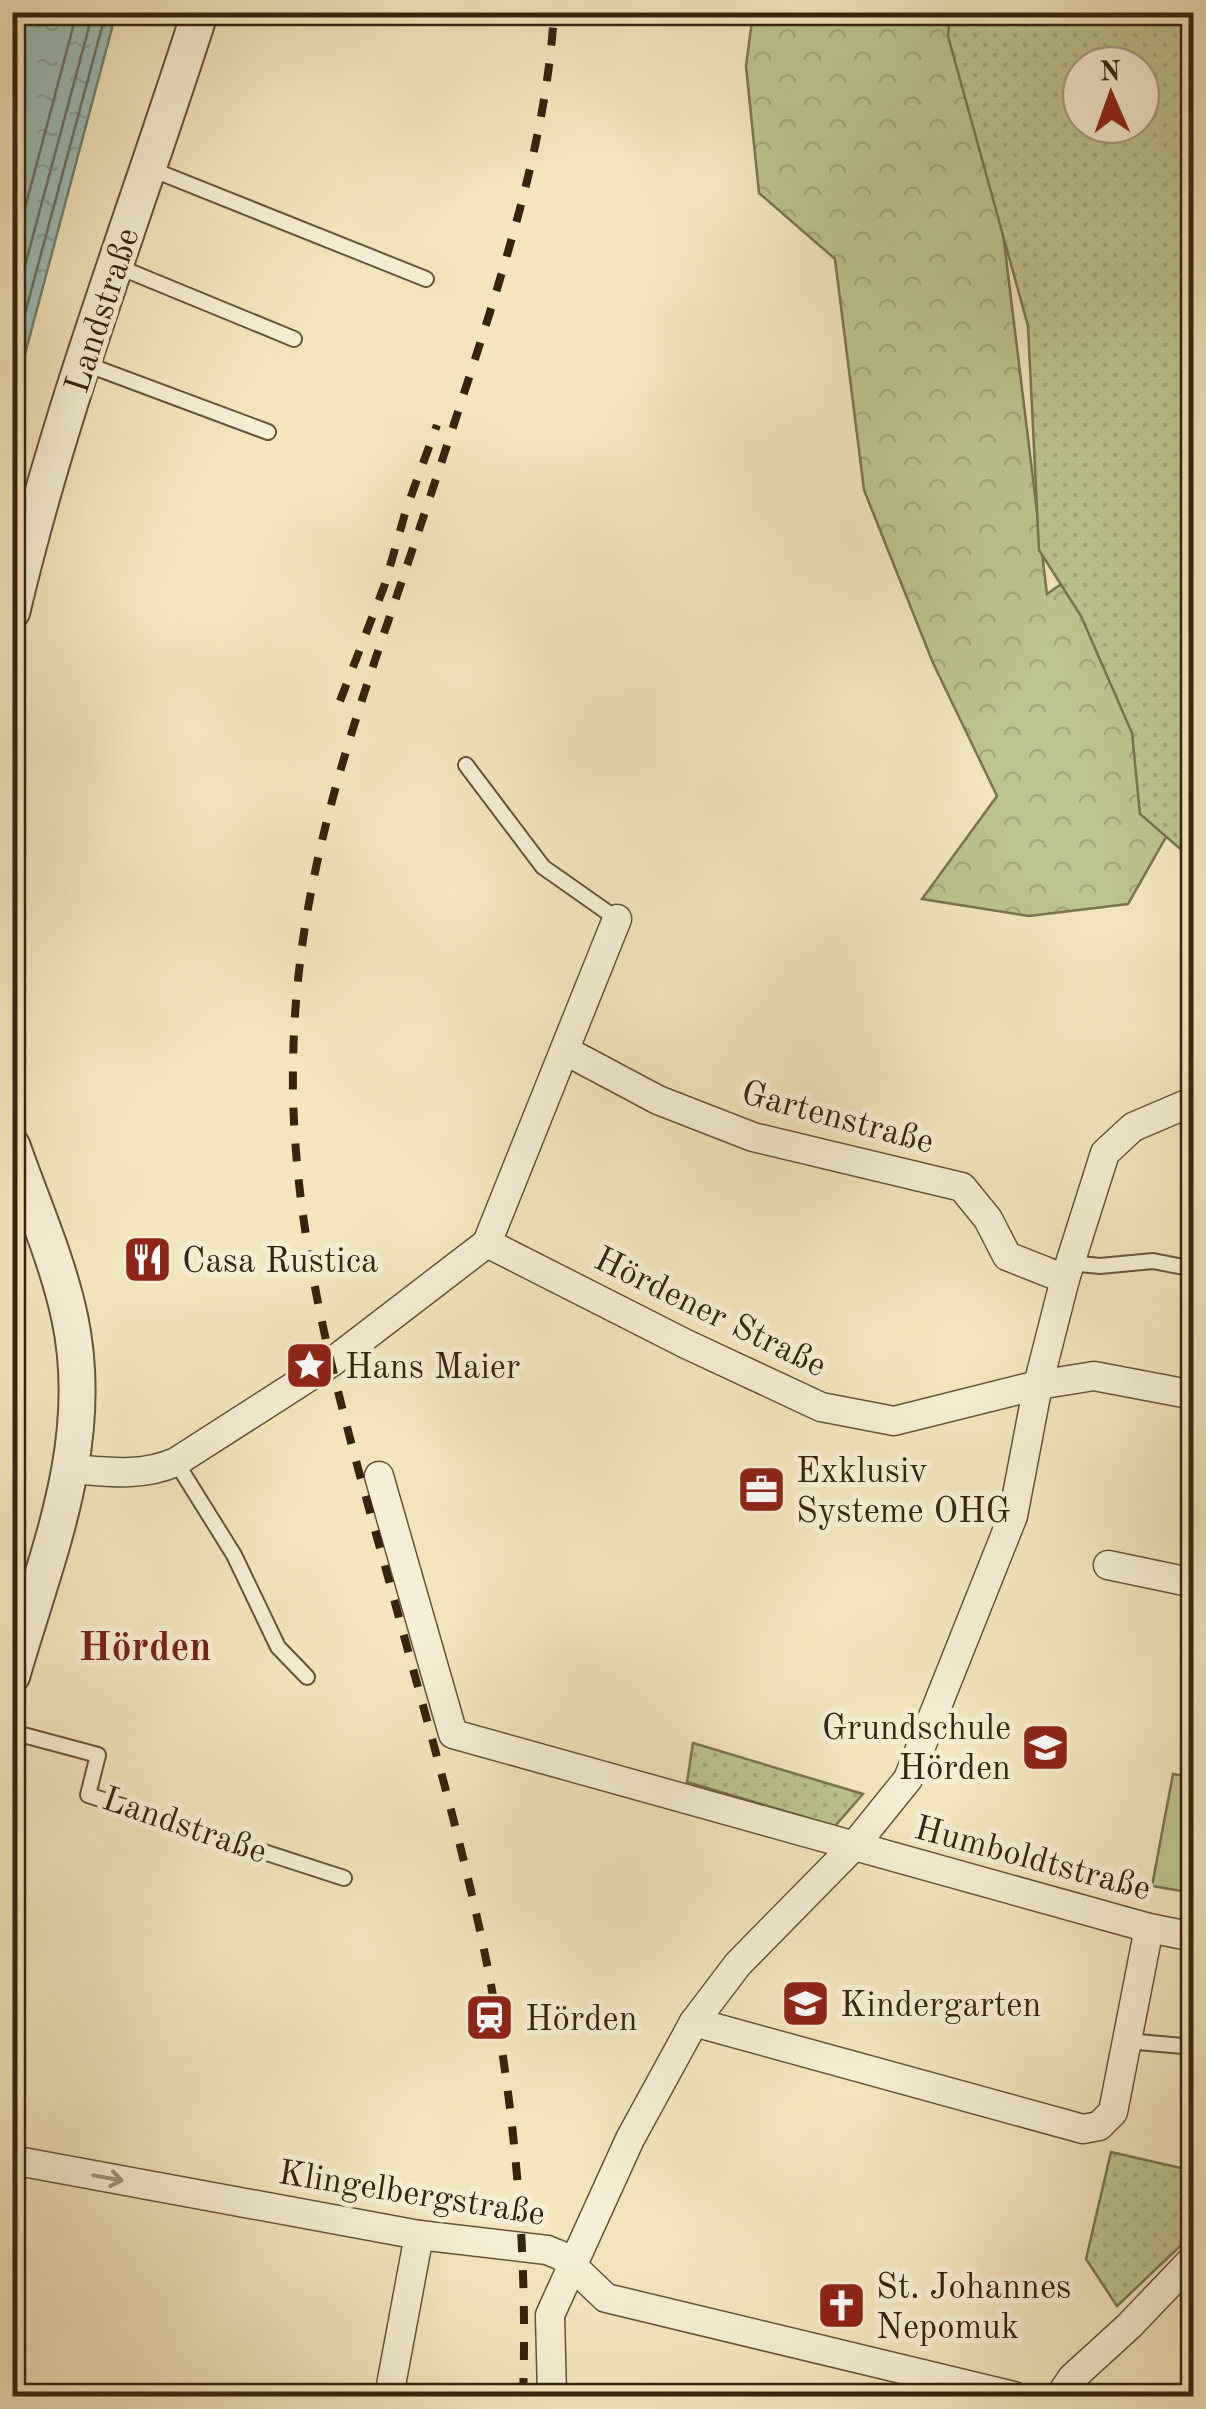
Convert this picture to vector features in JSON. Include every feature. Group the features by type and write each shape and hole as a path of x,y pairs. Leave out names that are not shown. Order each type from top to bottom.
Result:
{"street":[{"name":"Landstraße","path":"12,611 82,363 200,12"},
{"path":"72,1469 128,1474 154,1472 176,1462 332,1362 487,1243 617,919"},
{"name":"Gartenstraße","path":"566,1051 658,1100 753,1136 962,1187 988,1220 1007,1256 1067,1271"},
{"path":"552,2396 550,2316 630,2139 694,2022 738,1964 854,1846 908,1779 1014,1516 1038,1385 1067,1271 1105,1153 1133,1128 1194,1101"},
{"path":"12,1146 28,1205 70,1318 78,1366 78,1419 72,1469 12,1675"},
{"name":"Hördener Straße","path":"487,1243 820,1407 894,1421 1038,1385 1094,1376 1194,1396"},
{"name":"Humboldtstraße","path":"379,1476 453,1734 1149,1928 1194,1937"},
{"path":"1108,1565 1194,1582"},
{"path":"694,2022 1083,2129 1100,2126 1113,2112 1149,1928"},
{"name":"Klingelbergstraße","path":"12,2160 419,2234 547,2250 572,2265 606,2298 1014,2396"},
{"path":"389,2396 419,2234"},
{"path":"1060,2396 1072,2378 1194,2258"}],"lane":[{"path":"150,168 426,279"},
{"path":"113,265 294,339"},
{"path":"82,363 268,432"},
{"path":"466,764 543,867 617,919"},
{"path":"1067,1271 1154,1261 1194,1269"},
{"path":"176,1462 234,1555 278,1647 306,1677"},
{"name":"Landstraße","path":"12,1732 98,1755 88,1795 344,1878"},
{"path":"1127,2042 1194,2048"}],"green space":[{"path":"950,12 1193,13 1193,860 1140,814 1132,733 1081,616 1039,550 1028,326 948,36"},
{"path":"753,13 1193,13 1161,45 1061,45 1061,80 991,134 1047,594 1193,492 1183,807 1128,904 1029,916 922,899 997,796 933,663 864,490 835,259 759,193 746,66"},
{"path":"693,1743 863,1794 835,1826 687,1782"},
{"path":"1173,1774 1193,1777 1193,1893 1152,1886"},
{"path":"1111,2152 1194,2171 1193,2234 1117,2306 1086,2259"}],"water":[{"path":"23,13 116,13 13,399 12,48"}],"railway":[{"path":"523,2396 518,2181 488,1969 456,1829 328,1350 304,1223 293,1095 300,966 321,845 354,726 512,238 539,127 554,12"},
{"path":"340,701 385,584 406,510 437,425"}],"place":[{"name":"Casa Rustica","path":"147,1260"},
{"name":"Hans Maier","path":"310,1366"},
{"name":"Exklusiv Systeme OHG","path":"761,1490"},
{"name":"Grundschule Hörden","path":"1046,1747"},
{"name":"Kindergarten","path":"805,2004"},
{"name":"Hörden","path":"490,2018"},
{"name":"St. Johannes Nepomuk","path":"841,2306"}],"district":[{"name":"Hörden","path":"145,1646"}]}
